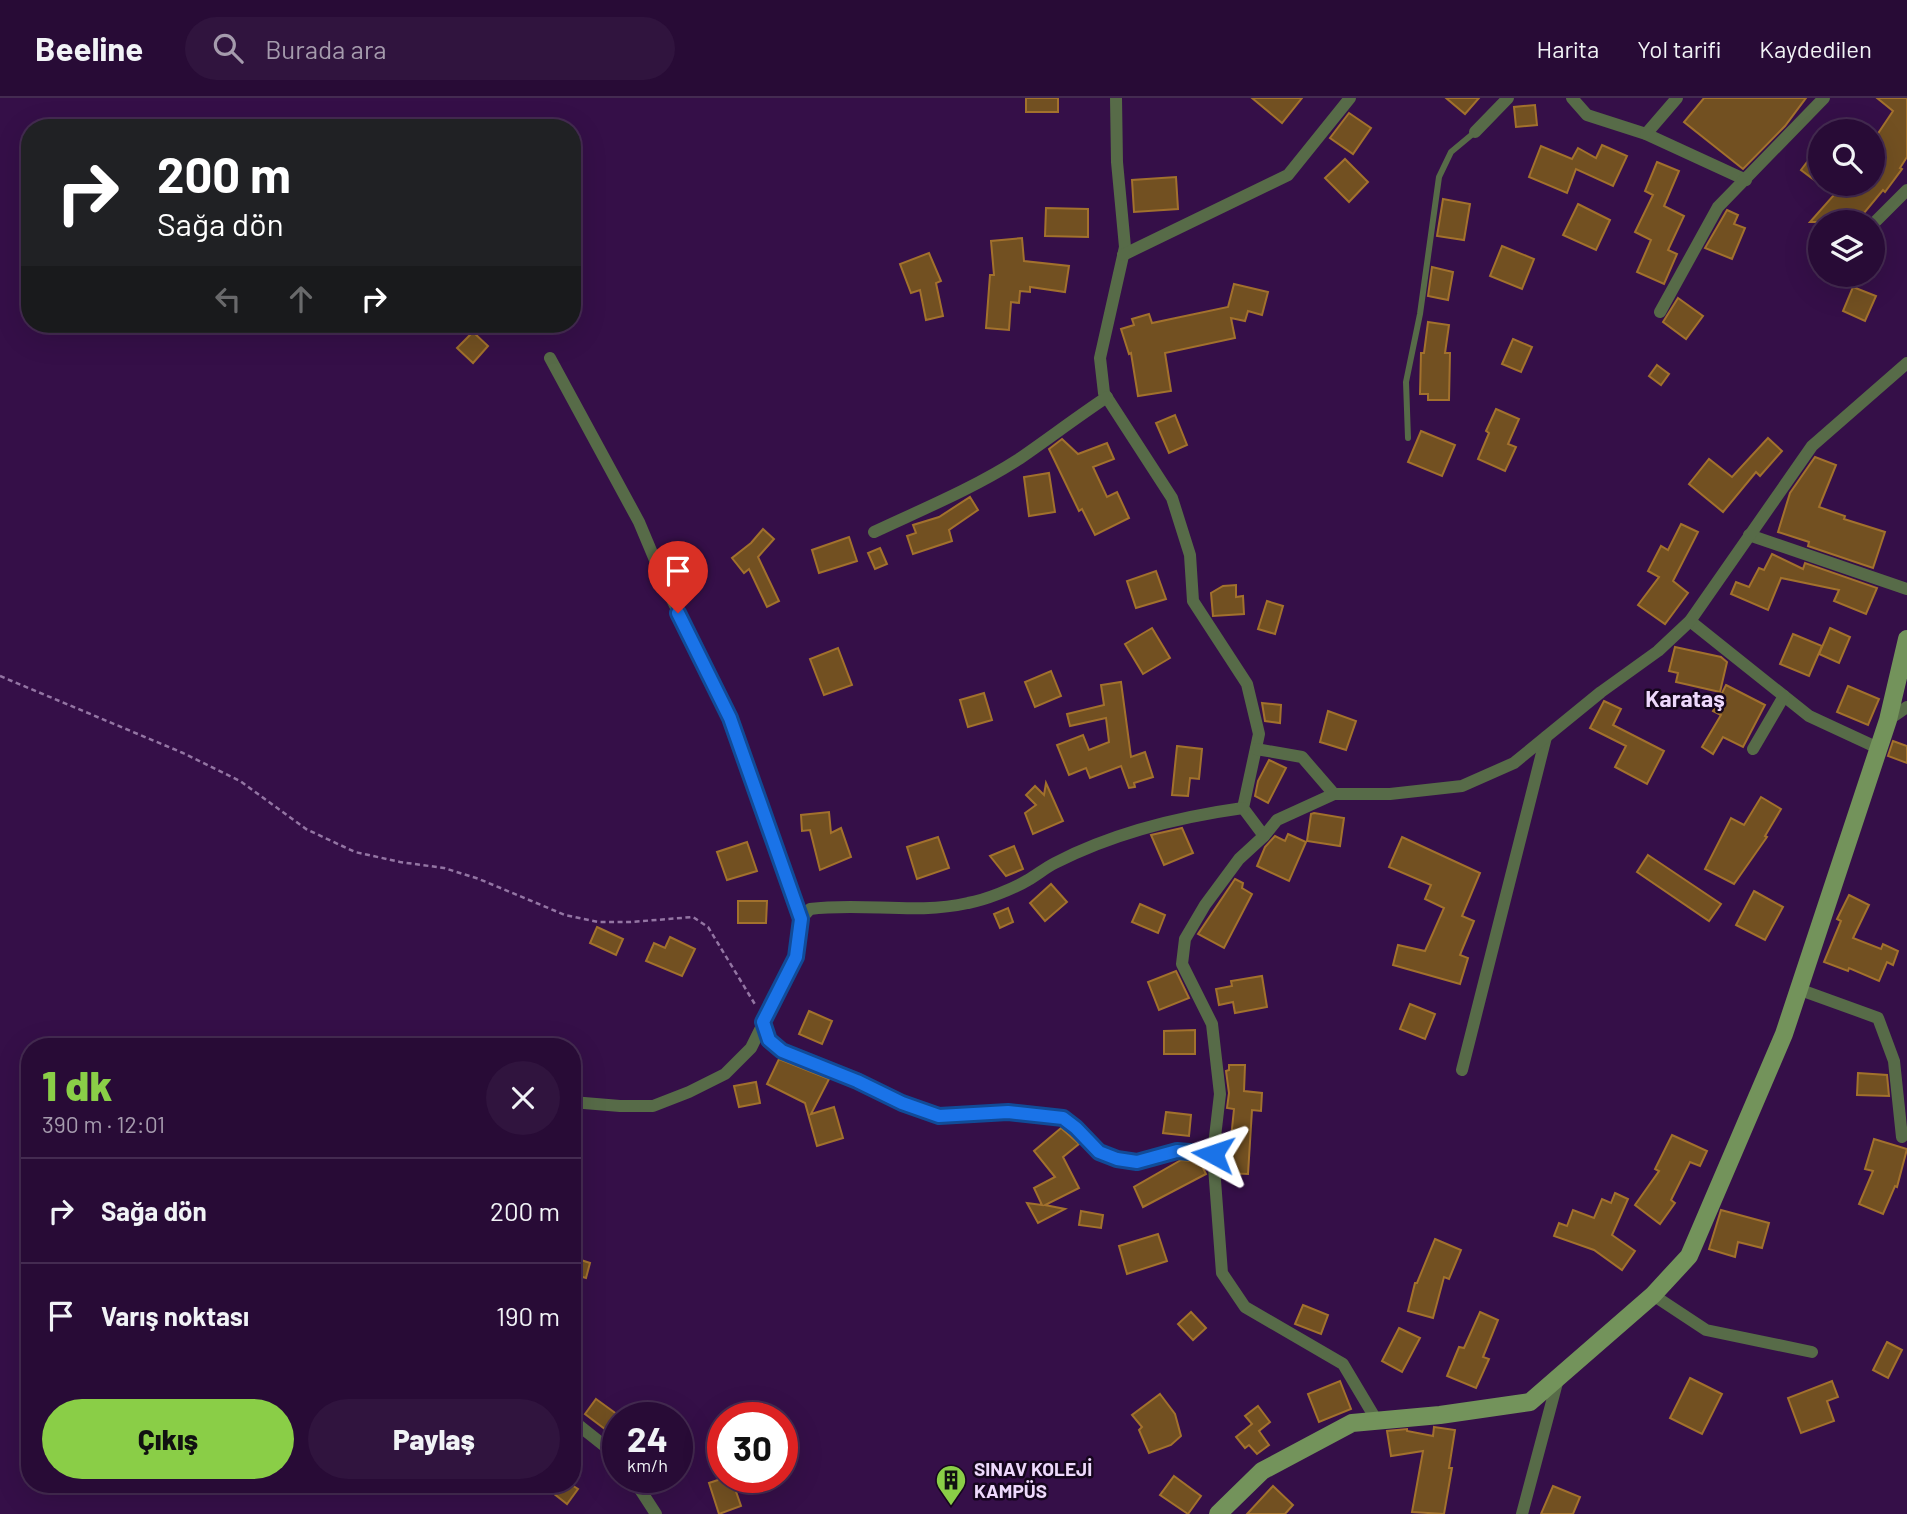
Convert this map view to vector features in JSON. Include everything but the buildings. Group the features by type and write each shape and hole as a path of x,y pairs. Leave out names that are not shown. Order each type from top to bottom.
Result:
{"street":[{"path":"1116,98 1117,162 1125,247 1100,358 1104,393 1171,498 1190,555 1193,601 1247,684 1259,734 1242,808"},
{"path":"1123,255 1288,175 1350,98"},
{"path":"1475,132 1508,98"},
{"path":"1572,98 1587,115 1646,134 1745,180"},
{"path":"1646,134 1677,98"},
{"path":"1660,312 1718,207 1824,98"},
{"path":"1885,212 1907,190"},
{"path":"550,358 639,522 668,592 730,718 801,919 796,957 751,1048 725,1074 689,1093 653,1106 581,1103"},
{"path":"1377,1421 1343,1364 1245,1307 1222,1273 1213,1154 1220,1094 1212,1024 1182,964 1185,939 1205,905 1240,859 1277,820 1334,794 1390,794 1462,786 1514,764 1601,692 1658,651 1690,621 1812,446 1907,363"},
{"path":"874,532 965,489 1018,459 1107,397"},
{"path":"1749,535 1907,589"},
{"path":"1690,621 1809,716 1878,748"},
{"path":"1218,1514 1262,1471 1352,1423 1440,1415 1530,1402 1654,1295 1689,1256 1784,1034 1888,720 1907,639"},
{"path":"1753,749 1784,696"},
{"path":"1888,720 1907,707"},
{"path":"1462,1070 1546,737"},
{"path":"1256,748 1302,757 1334,794"},
{"path":"801,919 810,909 826,907 902,910 971,903 1025,882 1055,863 1123,834 1202,814 1242,808"},
{"path":"1242,808 1264,836"},
{"path":"1798,989 1878,1018 1894,1061 1902,1138"},
{"path":"763,1022 769,1040 782,1051 857,1081 902,1103 939,1116 1008,1112 1063,1118 1099,1152 1117,1159 1137,1162 1177,1151 1213,1154"},
{"path":"1654,1295 1706,1330 1812,1352"},
{"path":"1522,1514 1558,1377"},
{"path":"581,1427 602,1444"},
{"path":"642,1493 656,1514"}],"lane":[{"path":"1408,438 1406,382 1420,314 1439,177 1451,152 1475,132"}],"path":[{"path":"0,676 183,753 240,781 306,829 355,852 444,868 479,879 565,915 598,922 693,917 708,927 748,990 763,1022"}],"place":[{"name":"SINAV KOLEJİ KAMPÜS","path":"951,1507"}],"district":[{"name":"Karataş","path":"1685,699"}],"route":[{"path":"678,613 730,718 801,919 796,957 763,1022 769,1040 782,1051 857,1081 902,1103 939,1116 1008,1112 1063,1118 1099,1152 1117,1159 1137,1162 1177,1151 1213,1154"}]}
